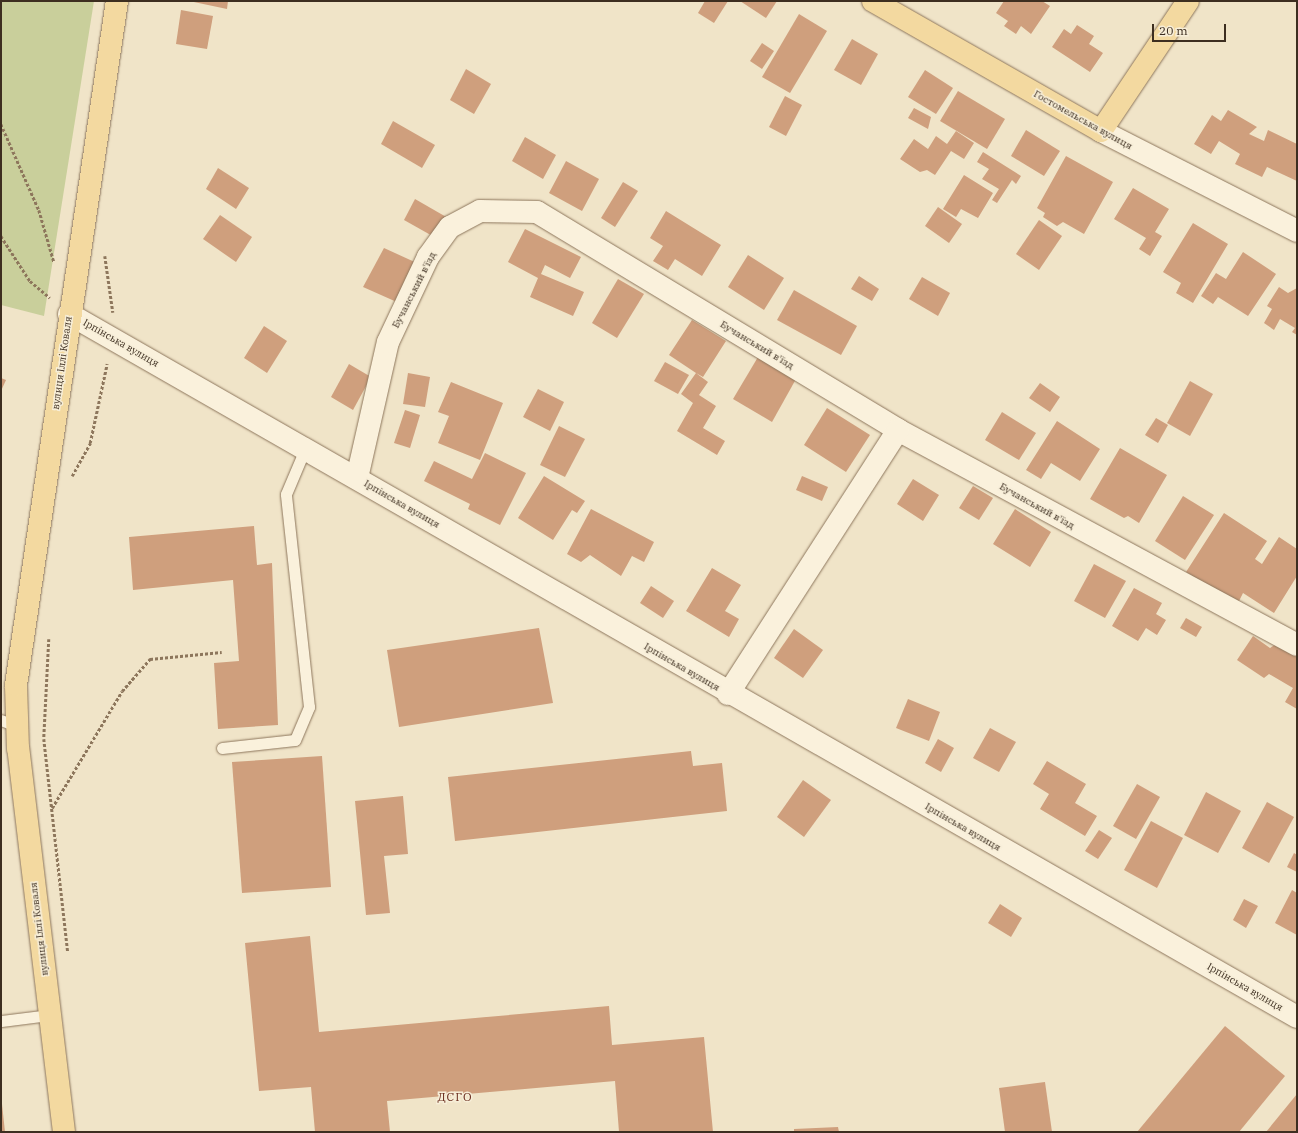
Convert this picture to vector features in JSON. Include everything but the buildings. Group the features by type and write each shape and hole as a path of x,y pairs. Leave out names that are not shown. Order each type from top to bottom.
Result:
{"main road":[{"name":"вулиця Іллі Коваля","path":"64,1132 9,723 16,685 69,314 117,1"},
{"name":"Гостомельська вулиця","path":"873,1 1100,131"},
{"path":"1100,131 1188,1"}],"street":[{"name":"Гостомельська вулиця","path":"1100,131 1297,232"},
{"name":"Бучанський в'їзд","path":"357,478 388,342 428,257 450,228 480,211 536,212 898,430 1297,645"},
{"name":"Ірпінська вулиця","path":"69,314 357,478 728,694 1297,1016"},
{"path":"728,694 898,430"}],"lane":[{"path":"222,748 295,740 309,707 286,494 305,449"},
{"path":"1,1021 49,1015"}],"path":[{"path":"1,124 39,210 56,269"},
{"path":"1,236 30,281 69,314"},
{"path":"68,482 90,443 113,339 113,293 106,248"},
{"path":"49,635 44,738 69,958"},
{"path":"52,808 122,691 150,659 222,652"}],"green space":[{"path":"1,1 94,1 44,316 1,305"}],"district":[{"name":"ДСГО","path":"455,1097"}]}
